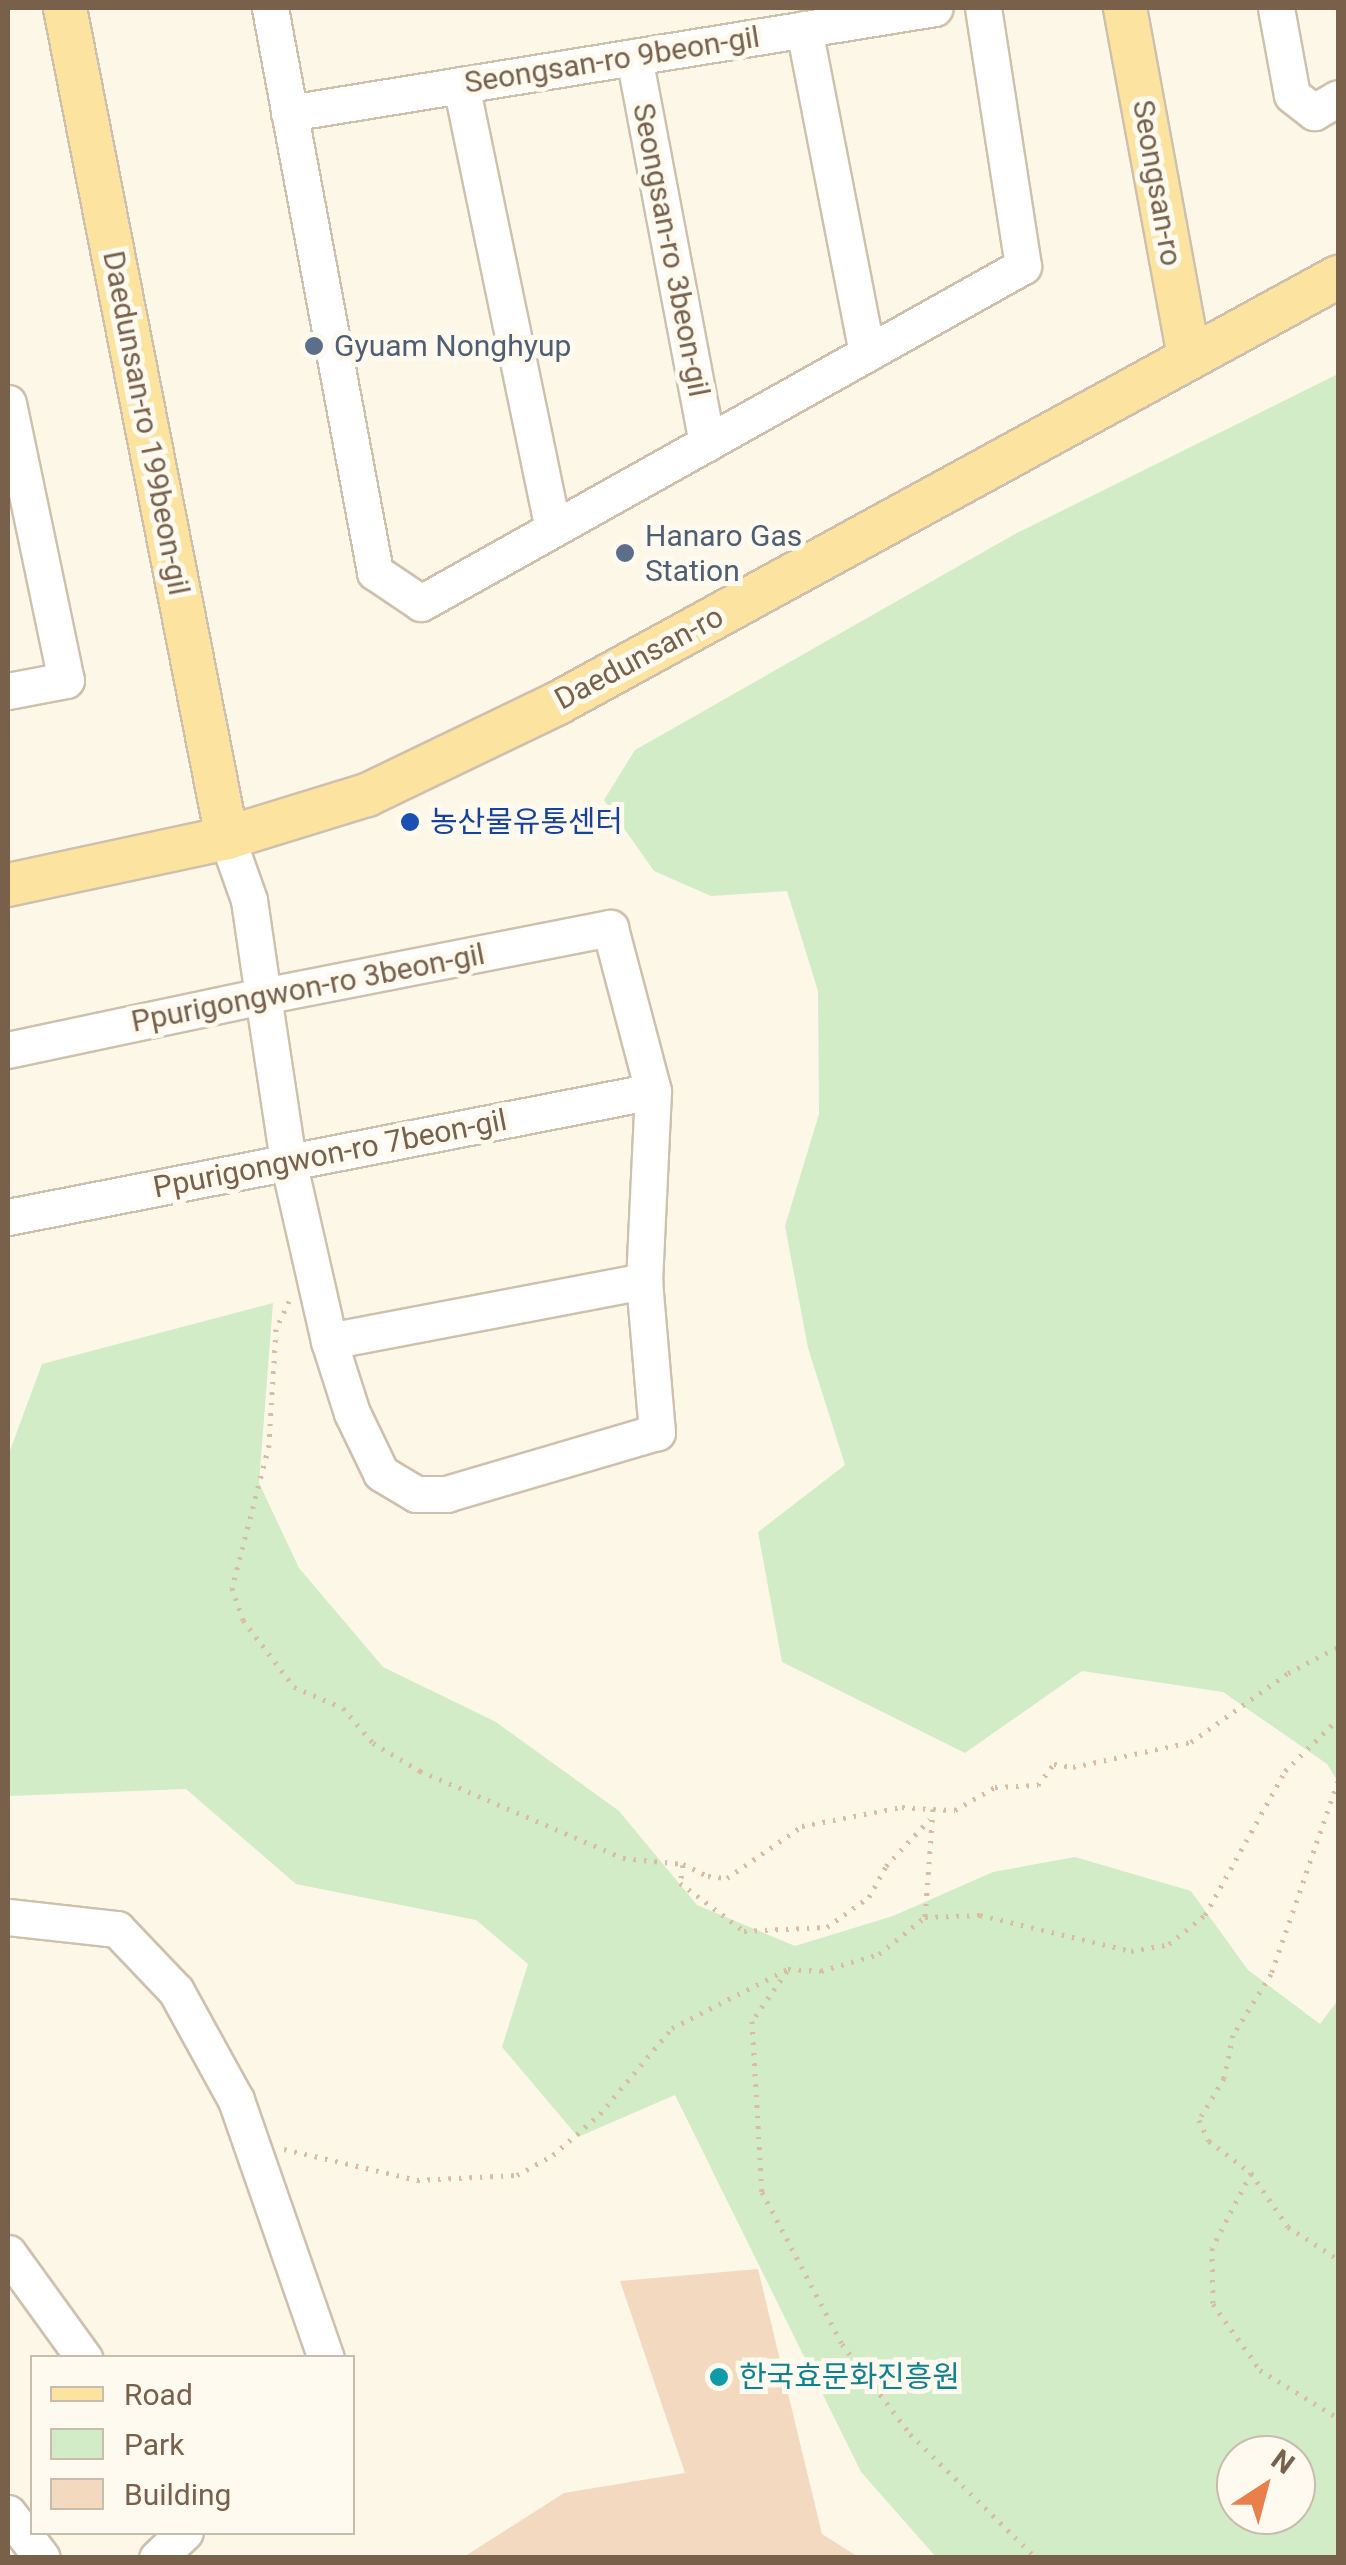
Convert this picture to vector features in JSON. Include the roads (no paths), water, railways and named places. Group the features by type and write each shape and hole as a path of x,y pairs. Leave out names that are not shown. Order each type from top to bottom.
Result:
{"main road":[{"name":"Daedunsan-ro 199beon-gil","path":"64,8 227,838"},
{"name":"Seongsan-ro","path":"1124,8 1190,358"},
{"name":"Daedunsan-ro","path":"8,885 227,838 366,794 541,711 1338,277"}],"street":[{"path":"270,8 289,113"},
{"name":"Seongsan-ro 9beon-gil","path":"289,113 936,8"},
{"name":"Seongsan-ro 3beon-gil","path":"289,113 375,572 421,603 1023,266 983,8"},
{"path":"1276,8 1292,95 1326,105"},
{"path":"804,29 867,353"},
{"name":"Seongsan-ro 3beon-gil","path":"634,57 707,443"},
{"path":"461,85 553,529"},
{"path":"8,402 66,680 8,690"},
{"path":"227,838 248,900 288,1161 329,1341 352,1413 381,1473 416,1494 447,1494 658,1432 644,1282 653,1091"},
{"name":"Ppurigongwon-ro 3beon-gil","path":"8,1050 610,928 653,1091"},
{"name":"Ppurigongwon-ro 7beon-gil","path":"8,1216 653,1091"},
{"path":"329,1341 644,1282"},
{"path":"8,1917 117,1929 176,1991 249,2139 325,2355"},
{"path":"8,2253 82,2355"},
{"path":"8,2513 42,2558"},
{"path":"156,2558 182,2535"}],"place":[{"name":"Gyuam Nonghyup","path":"314,346"},
{"name":"Hanaro Gas Station","path":"625,553"},
{"name":"농산물유통센터","path":"410,822"},
{"name":"한국효문화진흥원","path":"719,2377"}]}
